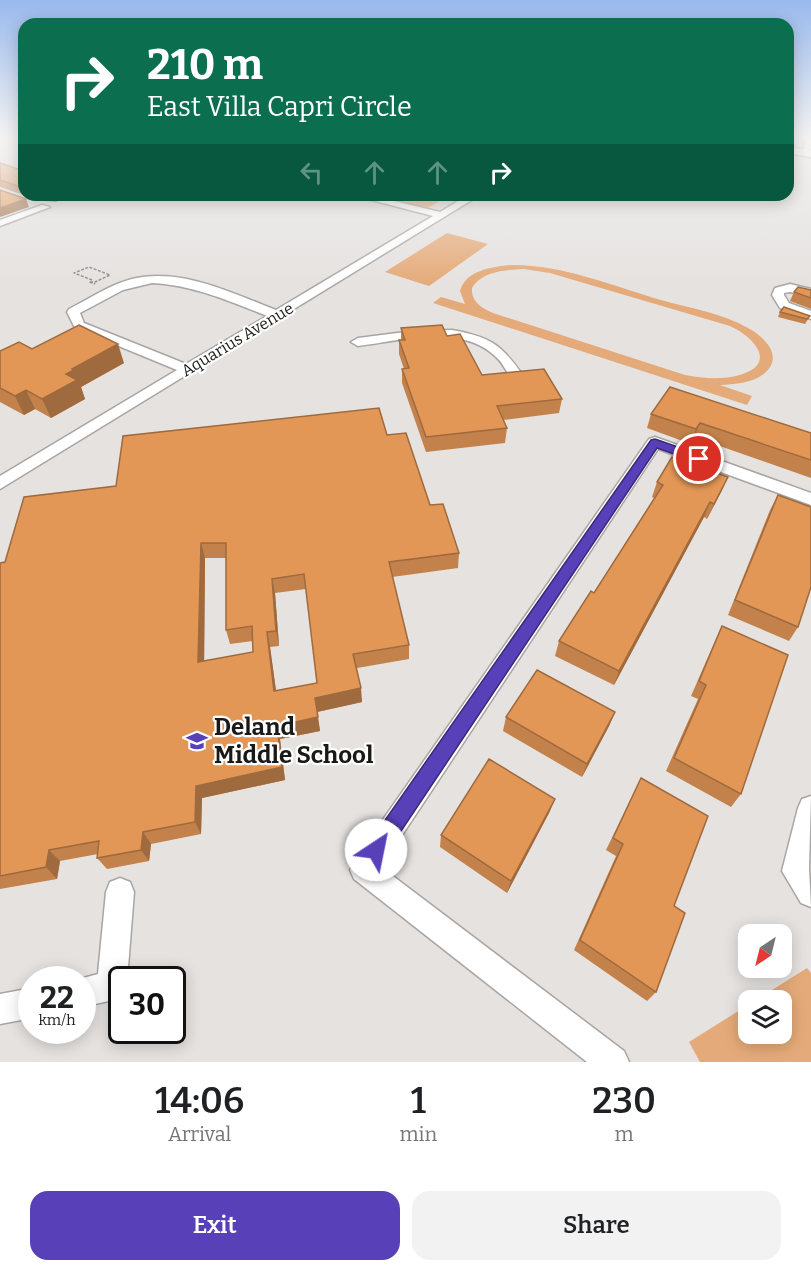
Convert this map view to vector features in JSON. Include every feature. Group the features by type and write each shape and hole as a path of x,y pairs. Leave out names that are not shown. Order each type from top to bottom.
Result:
{"street":[{"path":"382,201 441,215"},
{"name":"Aquarius Avenue","path":"0,483 465,201"},
{"path":"0,223 45,207 34,203"},
{"path":"187,369 79,326 73,312 133,283 163,281 200,287 277,315"},
{"path":"811,293 790,288 779,290 778,295 784,305 811,315"},
{"path":"358,342 449,333 465,336 486,343 501,354 517,377"},
{"path":"613,1062 363,870 655,442 811,499"},
{"path":"811,808 795,871 811,893"},
{"path":"96,990 112,987 120,892"},
{"path":"0,1009 18,1006"}],"path":[{"path":"89,267 110,275 95,282 92,280 74,273 89,267"},
{"path":"92,280 89,282 113,292"}],"shaded area":[{"path":"394,201 440,201 426,209"},
{"path":"447,233 488,244 429,286 385,272"},
{"path":"510,265 568,272 728,318 748,328 768,344 773,355 770,367 754,379 720,385 752,396 747,405 433,303 441,297 465,304 460,291 468,278 481,271","holes":["523,269 550,273 730,326 755,344 760,359 757,366 736,376 723,378 685,375 493,313 481,307 473,297 472,288 476,282 494,272"]},
{"path":"807,968 811,973 811,1062 700,1062 689,1042 738,1011 738,1044 792,1044 792,990 772,990"}],"building":[{"path":"0,190 18,196 18,201 20,201 0,208"},
{"path":"798,287 811,290 811,298 794,292"},
{"path":"784,307 810,316 807,319 780,312"},
{"path":"79,325 118,344 72,369 74,370 66,374 77,380 42,399 26,390 15,396 0,388 0,351 19,342 32,349"},
{"path":"442,325 447,336 460,334 482,375 544,369 562,399 497,406 507,428 426,437 402,369 409,368 399,340 405,340 401,328"},
{"path":"670,387 811,433 811,460 700,423 696,429 651,414"},
{"name":"Deland Middle School","path":"379,408 387,435 406,433 430,505 443,504 459,553 389,562 409,645 353,654 361,688 315,698 318,717 277,726 282,767 196,786 195,822 143,832 141,850 97,858 99,841 49,850 46,867 0,876 0,563 5,562 24,497 116,486 123,436","holes":["201,543 226,543 226,630 252,626 253,652 198,662","304,574 317,683 274,691 267,632 276,631 272,579"]},
{"path":"672,457 728,477 714,504 710,502 619,671 559,641 591,591 594,593 663,485 657,482"},
{"path":"778,495 811,507 811,587 798,627 735,600"},
{"path":"722,626 788,655 741,794 674,758 706,685 699,681"},
{"path":"537,670 615,712 587,764 506,717"},
{"path":"489,759 555,799 511,881 441,835"},
{"path":"641,778 708,816 674,906 685,913 656,992 580,940 623,844 613,838"}],"place":[{"name":"Deland Middle School","path":"197,741"}],"route":[{"path":"376,850 655,442 699,459"}]}
